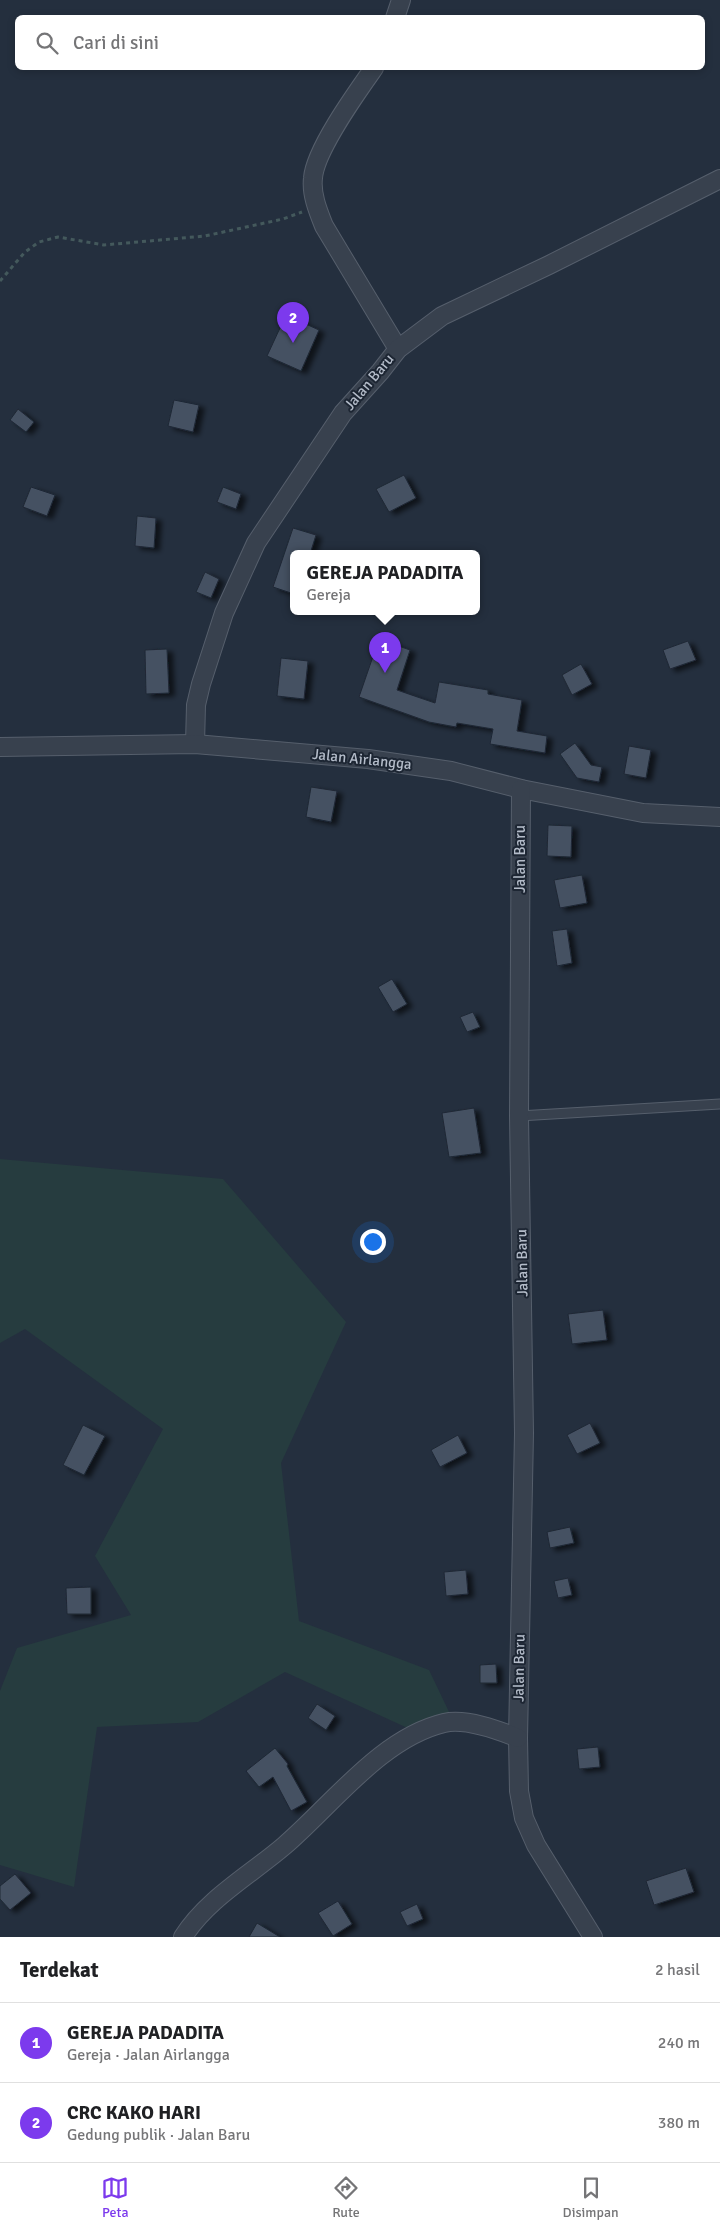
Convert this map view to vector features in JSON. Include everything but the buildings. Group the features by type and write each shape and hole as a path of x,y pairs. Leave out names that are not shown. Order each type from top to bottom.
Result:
{"street":[{"path":"396,15 401,0"},
{"path":"373,70 340,118 317,163 313,178 316,206 335,248 398,348"},
{"name":"Jalan Baru","path":"195,744 196,705 201,684 224,613 256,543 343,413 380,372 398,348 442,316 549,266 720,179"},
{"name":"Jalan Airlangga","path":"0,747 195,744 396,762 451,771 521,789 643,813 720,817"},
{"name":"Jalan Baru","path":"521,789 519,1116 524,1433 518,1738 519,1791 524,1818 540,1852 593,1937"},
{"path":"183,1937 209,1906 312,1822 366,1768 421,1730 447,1722 495,1729 518,1738"}],"lane":[{"path":"519,1116 720,1104"}],"path":[{"path":"0,281 25,252 39,242 58,237 104,245 205,236 283,219 316,206"}],"green space":[{"path":"0,1159 223,1179 346,1322 281,1463 299,1621 429,1670 451,1716 412,1730 285,1672 198,1722 97,1727 74,1887 0,1865 0,1691 17,1648 131,1615 95,1556 163,1429 25,1329 0,1343"}],"place":[{"name":"CRC KAKO HARI","path":"293,343"},
{"name":"GEREJA PADADITA","path":"385,673"}]}
